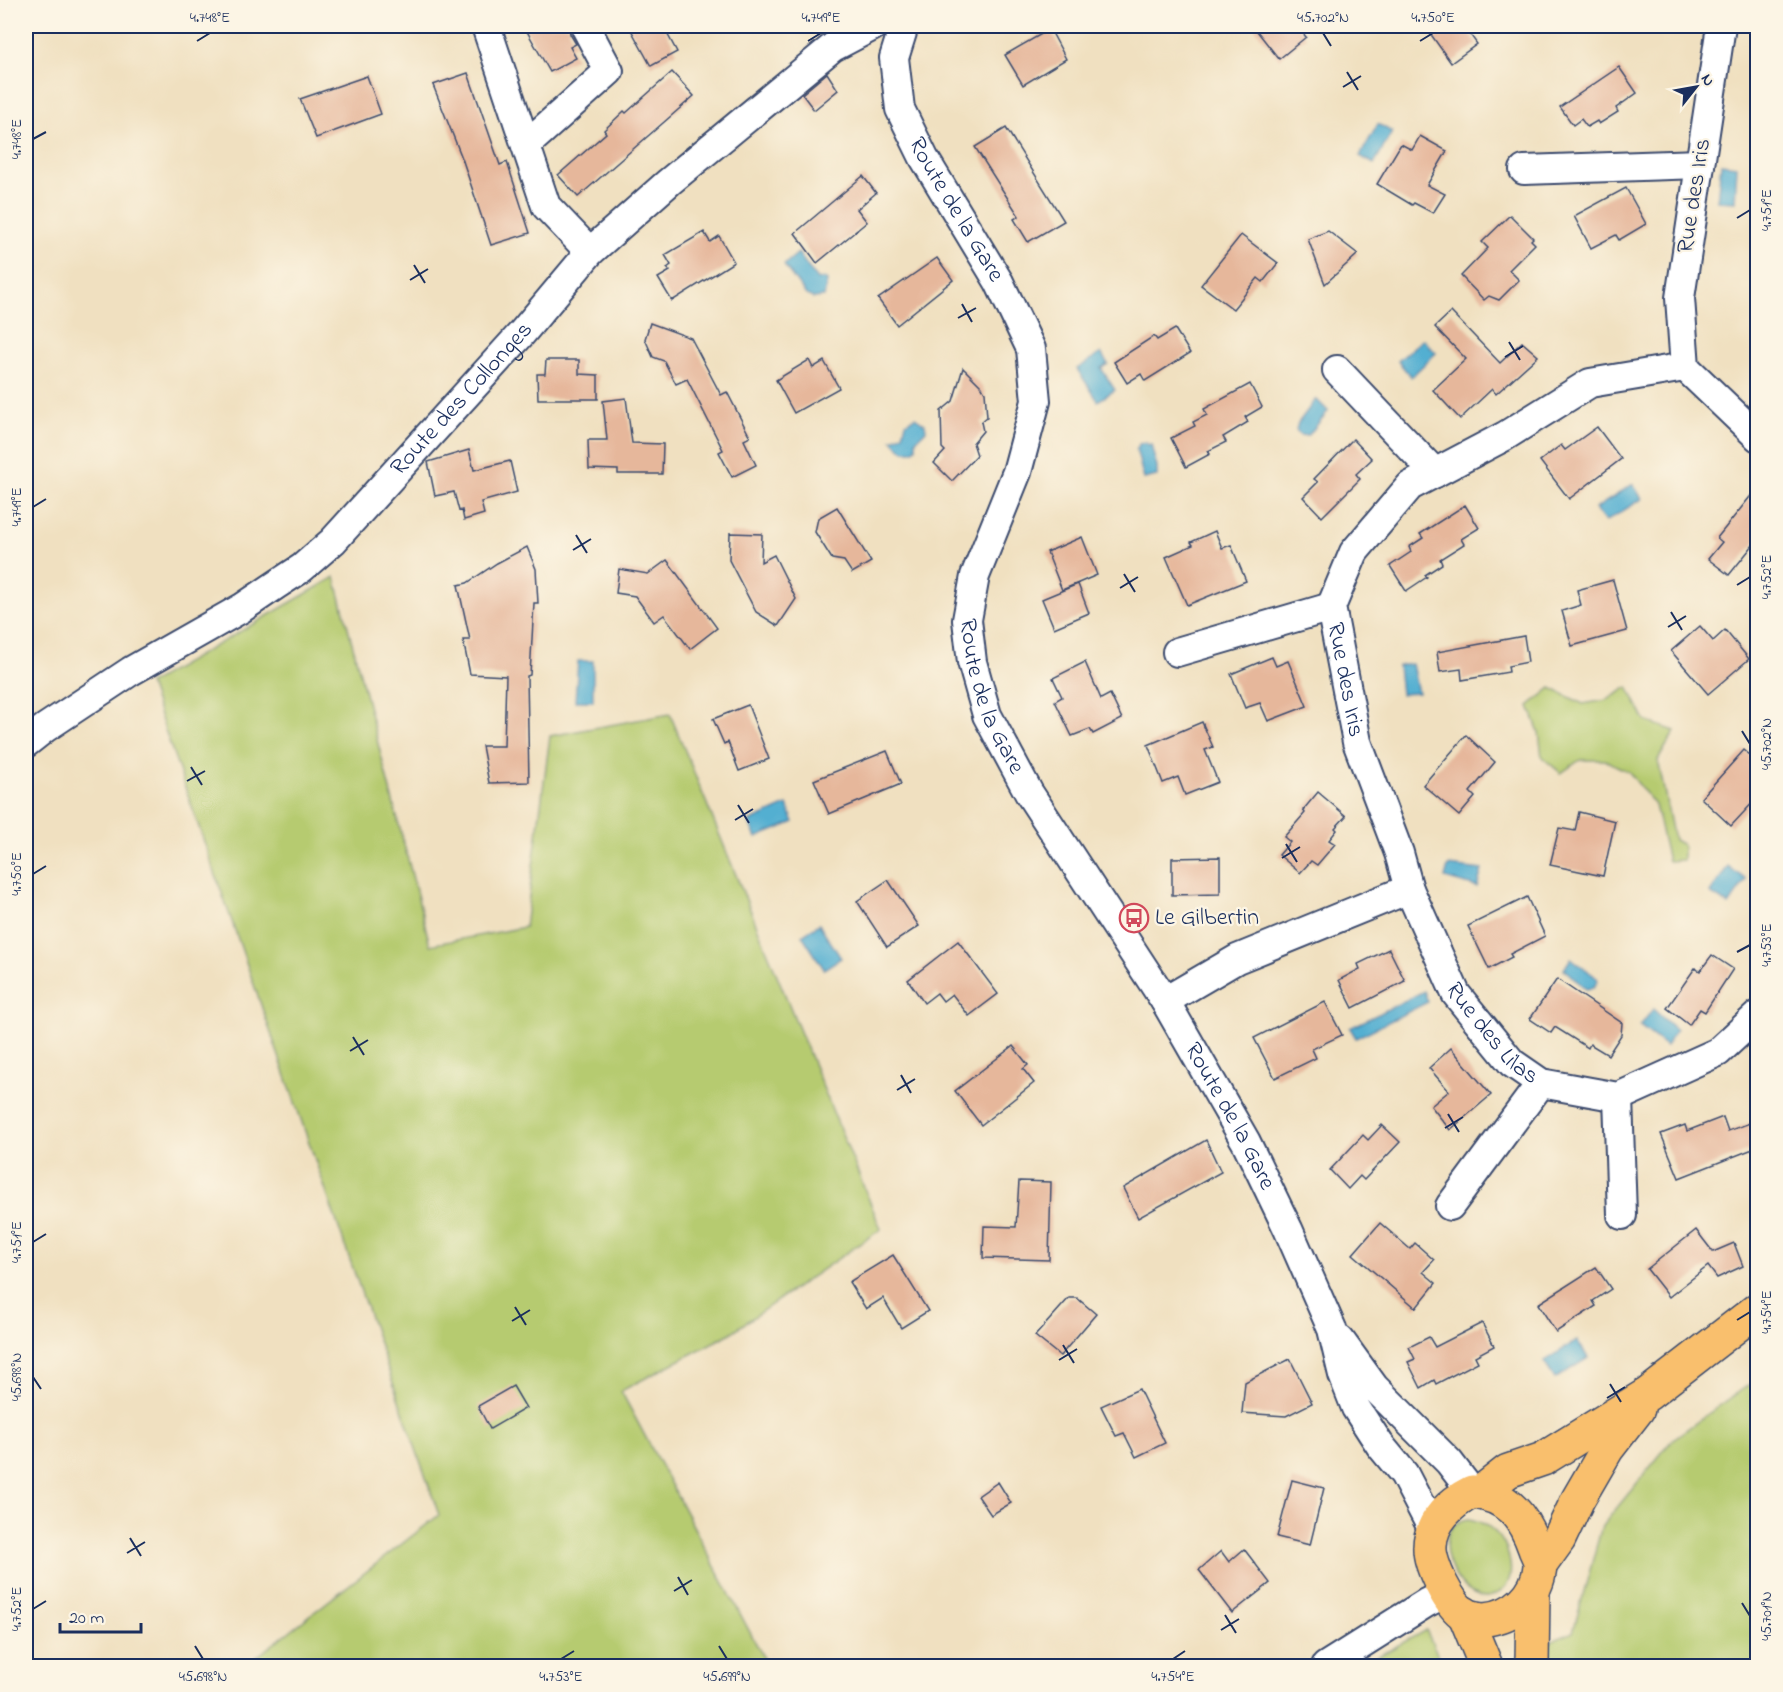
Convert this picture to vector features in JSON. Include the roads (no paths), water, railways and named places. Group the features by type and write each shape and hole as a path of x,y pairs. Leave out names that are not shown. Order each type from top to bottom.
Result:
{"main road":[{"path":"1433,1530 1442,1515 1460,1498 1476,1492 1508,1471 1543,1459 1648,1394 1758,1309"},
{"path":"1455,1603 1484,1619 1503,1616 1520,1606 1607,1449 1648,1394"},
{"path":"1476,1492 1504,1501 1522,1519 1531,1535 1537,1578 1532,1666"},
{"name":"Route de la Gare","path":"1433,1530 1430,1547 1433,1566 1455,1603 1486,1666"}],"street":[{"path":"486,26 546,206 590,252"},
{"path":"526,145 609,71 585,26"},
{"name":"Route des Collonges","path":"26,743 131,671 242,608 302,568 333,542 522,333 590,252 669,182 833,47 873,26"},
{"name":"Route de la Gare","path":"904,26 894,58 900,109 924,158 999,282 1031,349 1036,400 1017,472 975,576 967,620 972,662 987,715 1029,793 1165,1001 1246,1142 1288,1229 1332,1329 1343,1375 1356,1408 1380,1445 1404,1474 1433,1530"},
{"name":"Rue des Iris","path":"1409,889 1399,853 1357,742 1330,607 1354,552 1410,486 1505,436 1590,383 1685,367 1680,298 1721,26"},
{"path":"1524,170 1700,164"},
{"path":"1685,367 1758,437"},
{"path":"1337,370 1435,472"},
{"path":"1177,652 1330,607"},
{"path":"1165,1001 1237,959 1409,889"},
{"name":"Rue des Lilas","path":"1409,889 1456,994 1512,1063 1540,1083 1618,1097"},
{"path":"1622,1215 1618,1097 1718,1052 1758,1015"},
{"path":"1450,1206 1540,1083"},
{"name":"Route de la Gare","path":"1332,1329 1374,1387 1476,1492"},
{"path":"1326,1666 1426,1603 1455,1603"}],"water":[{"path":"1378,124 1392,132 1374,164 1360,156"},
{"path":"1721,164 1737,166 1735,202 1717,201"},
{"path":"798,253 817,280 824,278 827,281 824,297 813,298 806,295 784,265"},
{"path":"1423,339 1436,353 1411,377 1398,361"},
{"path":"1101,353 1108,364 1101,368 1115,390 1098,401 1077,369"},
{"path":"1316,399 1328,411 1308,436 1300,435 1296,430 1298,423"},
{"path":"915,417 925,424 926,430 916,440 916,448 912,451 904,451 892,440 903,434 906,423"},
{"path":"1146,442 1147,445 1151,444 1157,476 1144,479 1136,449 1139,444"},
{"path":"1633,484 1642,499 1605,522 1595,509"},
{"path":"578,661 593,661 593,701 575,701"},
{"path":"1412,664 1418,693 1401,694 1398,666"},
{"path":"787,805 794,822 756,838 749,822"},
{"path":"1448,866 1482,870 1477,887 1445,878"},
{"path":"1728,866 1746,880 1729,905 1710,893"},
{"path":"819,924 841,958 824,969 802,935"},
{"path":"1571,958 1597,978 1598,981 1593,988 1586,989 1564,969"},
{"path":"1424,991 1428,1002 1356,1038 1350,1028"},
{"path":"1653,1009 1676,1030 1666,1046 1640,1026"},
{"path":"1577,1340 1588,1358 1555,1379 1544,1362"}],"place":[{"name":"Le Gilbertin","path":"1134,918"}]}
